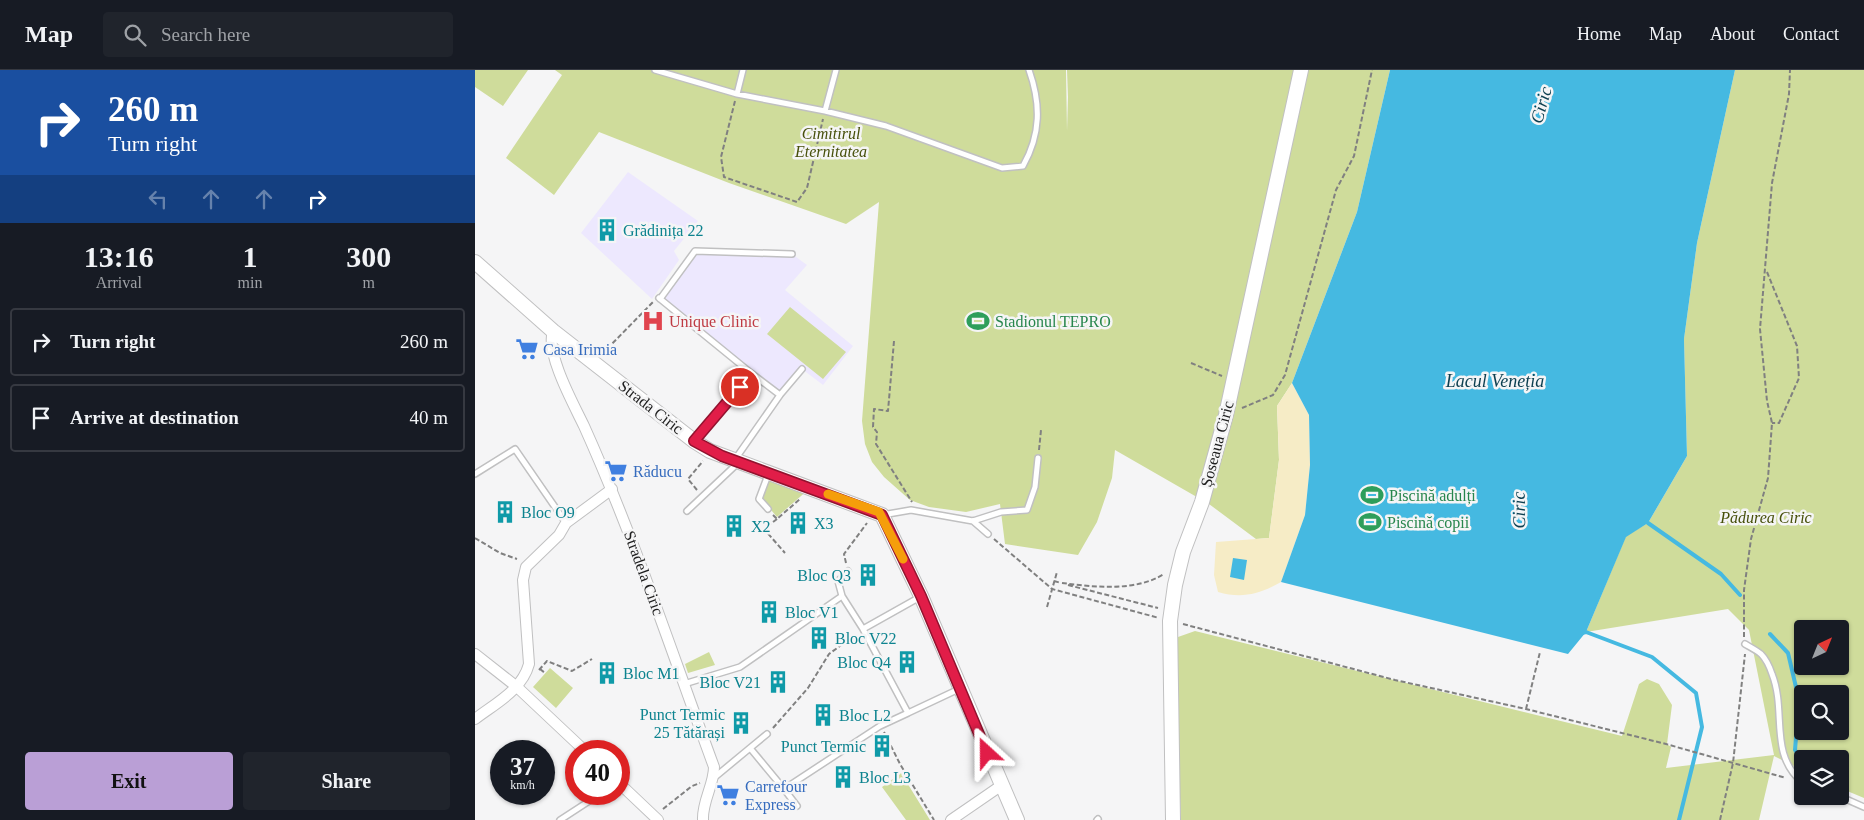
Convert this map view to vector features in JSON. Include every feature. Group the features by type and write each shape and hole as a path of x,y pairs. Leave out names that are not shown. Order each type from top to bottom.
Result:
{"street":[{"name":"Șoseaua Ciric","path":"1173,820 1170,718 1175,617 1180,564 1202,502 1226,415 1301,70"},
{"name":"Strada Ciric","path":"475,262 553,331 694,441 710,451 879,513"},
{"name":"Stradela Ciric","path":"553,331 551,345 567,389 612,489 714,767 714,778"},
{"path":"475,719 517,687 526,675 529,664 523,580 529,564 559,535 566,523 612,489"},
{"path":"879,513 921,596 959,689 1017,820"},
{"path":"475,654 517,687 573,740"},
{"path":"703,820 705,801 714,778"},
{"path":"951,820 1002,785"},
{"path":"630,793 656,818"}],"lane":[{"path":"655,70 737,94 825,111 886,126 1002,168 1023,166 1033,150 1039,112 1037,94 1029,70"},
{"path":"737,94 743,70"},
{"path":"825,111 837,70"},
{"path":"780,395 659,298 695,251 792,254"},
{"path":"687,510 737,461 780,395 802,369"},
{"path":"694,441 751,373"},
{"path":"475,474 515,448 566,523"},
{"path":"879,513 911,510 973,521 1001,512 1027,510 1035,487 1038,458"},
{"path":"768,509 759,499 769,472"},
{"path":"973,521 988,534"},
{"path":"848,571 838,581 842,596 863,629 908,712"},
{"path":"684,684 740,668 842,596"},
{"path":"863,629 921,596"},
{"path":"1745,644 1761,654 1770,668 1778,692 1781,710 1781,749 1789,770 1794,775"},
{"path":"784,790 880,726 959,689"},
{"path":"714,778 767,734"},
{"path":"750,748 797,806"},
{"path":"1849,800 1864,807"},
{"path":"560,820 583,805"}],"path":[{"path":"1226,415 1273,395 1285,375 1336,190 1354,156 1372,70"},
{"path":"1720,820 1733,762 1745,666 1744,590 1751,539 1768,478 1772,423 1767,401 1760,329 1773,183 1789,94 1790,70"},
{"path":"737,94 721,157 724,177 797,202 807,188 825,111"},
{"path":"1766,270 1797,346 1799,378 1779,423 1772,423"},
{"path":"593,361 598,354 601,356 659,298"},
{"path":"894,341 888,411 874,409 873,427 877,432 876,444 913,501 911,510"},
{"path":"1191,363 1233,380"},
{"path":"1038,458 1041,430"},
{"path":"702,497 688,479 710,451"},
{"path":"785,553 764,530 813,488"},
{"path":"768,509 777,519"},
{"path":"848,571 844,554 879,513"},
{"path":"988,534 1052,589 1153,616"},
{"path":"475,538 500,553 529,564"},
{"path":"1062,583 1099,587 1147,583 1180,564"},
{"path":"1047,607 1057,572"},
{"path":"1054,581 1395,680 1526,709 1667,744 1788,779"},
{"path":"767,734 808,688 829,654 863,629"},
{"path":"1526,709 1541,652"},
{"path":"526,675 535,675 547,661 572,671 592,659"},
{"path":"540,669 545,673"},
{"path":"880,726 917,794 934,820"},
{"path":"656,818 692,786 714,778"}],"shaded area":[{"path":"628,172 698,221 674,251 679,260 652,299 581,233"},
{"path":"695,251 792,254 807,265 785,290 853,346 823,385 802,369 780,395 660,299"}],"green space":[{"path":"475,70 528,70 503,106 475,87"},
{"name":"Cimitirul Eternitatea","path":"555,70 1066,70 1067,131 1067,70 1390,70 1357,212 1292,383 1277,406 1279,460 1269,538 1256,539 1209,504 1115,450 1112,478 1097,522 1078,555 1005,544 1000,504 966,512 929,507 910,500 884,477 872,462 865,444 862,421 879,202 846,224 729,183 599,132 554,195 506,158 562,75"},
{"name":"Pădurea Ciric","path":"1735,70 1864,70 1864,798 1849,792 1849,750 1794,750 1794,766 1774,756 1759,820 1181,820 1177,726 1178,637 1195,631 1622,736 1639,684 1647,679 1659,684 1672,705 1667,744 1671,747 1666,768 1774,755 1749,630 1728,609 1586,632 1626,536 1648,523 1687,456 1684,339 1697,243"},
{"path":"790,307 846,352 823,379 767,334"},
{"path":"770,475 809,489 777,517 761,498"},
{"path":"709,652 715,665 688,673 685,664"},
{"path":"550,668 573,688 556,708 533,687"},
{"path":"901,773 930,820 906,820 882,787"}],"sand":[{"path":"1292,383 1309,415 1310,465 1305,515 1281,582 1266,590 1251,594 1235,595 1218,592 1214,575 1216,542 1269,538 1279,460 1277,406"}],"water":[{"name":"Lacul Veneția","path":"1390,70 1735,70 1697,243 1684,339 1687,456 1648,523 1626,537 1586,632 1568,654 1281,582 1305,515 1310,465 1309,415 1292,383 1357,212"},
{"path":"1233,558 1247,560 1244,580 1230,577"}],"waterway":[{"path":"1648,523 1721,574 1740,595"},
{"name":"Ciric","path":"1582,633 1586,632 1652,657 1696,693 1702,727 1679,820"},
{"path":"1770,634 1788,653 1799,700 1795,750"}],"slow traffic":[{"path":"828,494 879,512 903,559"}],"place":[{"name":"Grădinița 22","path":"607,230"},
{"name":"Unique Clinic","path":"653,321"},
{"name":"Stadionul TEPRO","path":"978,321"},
{"name":"Casa Irimia","path":"527,349"},
{"name":"Răducu","path":"616,471"},
{"name":"Piscină adulți","path":"1372,495"},
{"name":"Bloc O9","path":"505,512"},
{"name":"Piscină copii","path":"1370,522"},
{"name":"X3","path":"798,523"},
{"name":"X2","path":"734,526"},
{"name":"Bloc Q3","path":"868,575"},
{"name":"Bloc V1","path":"769,612"},
{"name":"Bloc V22","path":"819,638"},
{"name":"Bloc Q4","path":"907,662"},
{"name":"Bloc M1","path":"607,673"},
{"name":"Bloc V21","path":"778,682"},
{"name":"Bloc L2","path":"823,715"},
{"name":"Punct Termic 25 Tătărași","path":"741,723"},
{"name":"Punct Termic","path":"882,746"},
{"name":"Bloc L3","path":"843,777"},
{"name":"Carrefour Express","path":"728,795"}],"route":[{"path":"740,387 694,441 722,456 879,512 882,515 921,596 987,753"}]}
